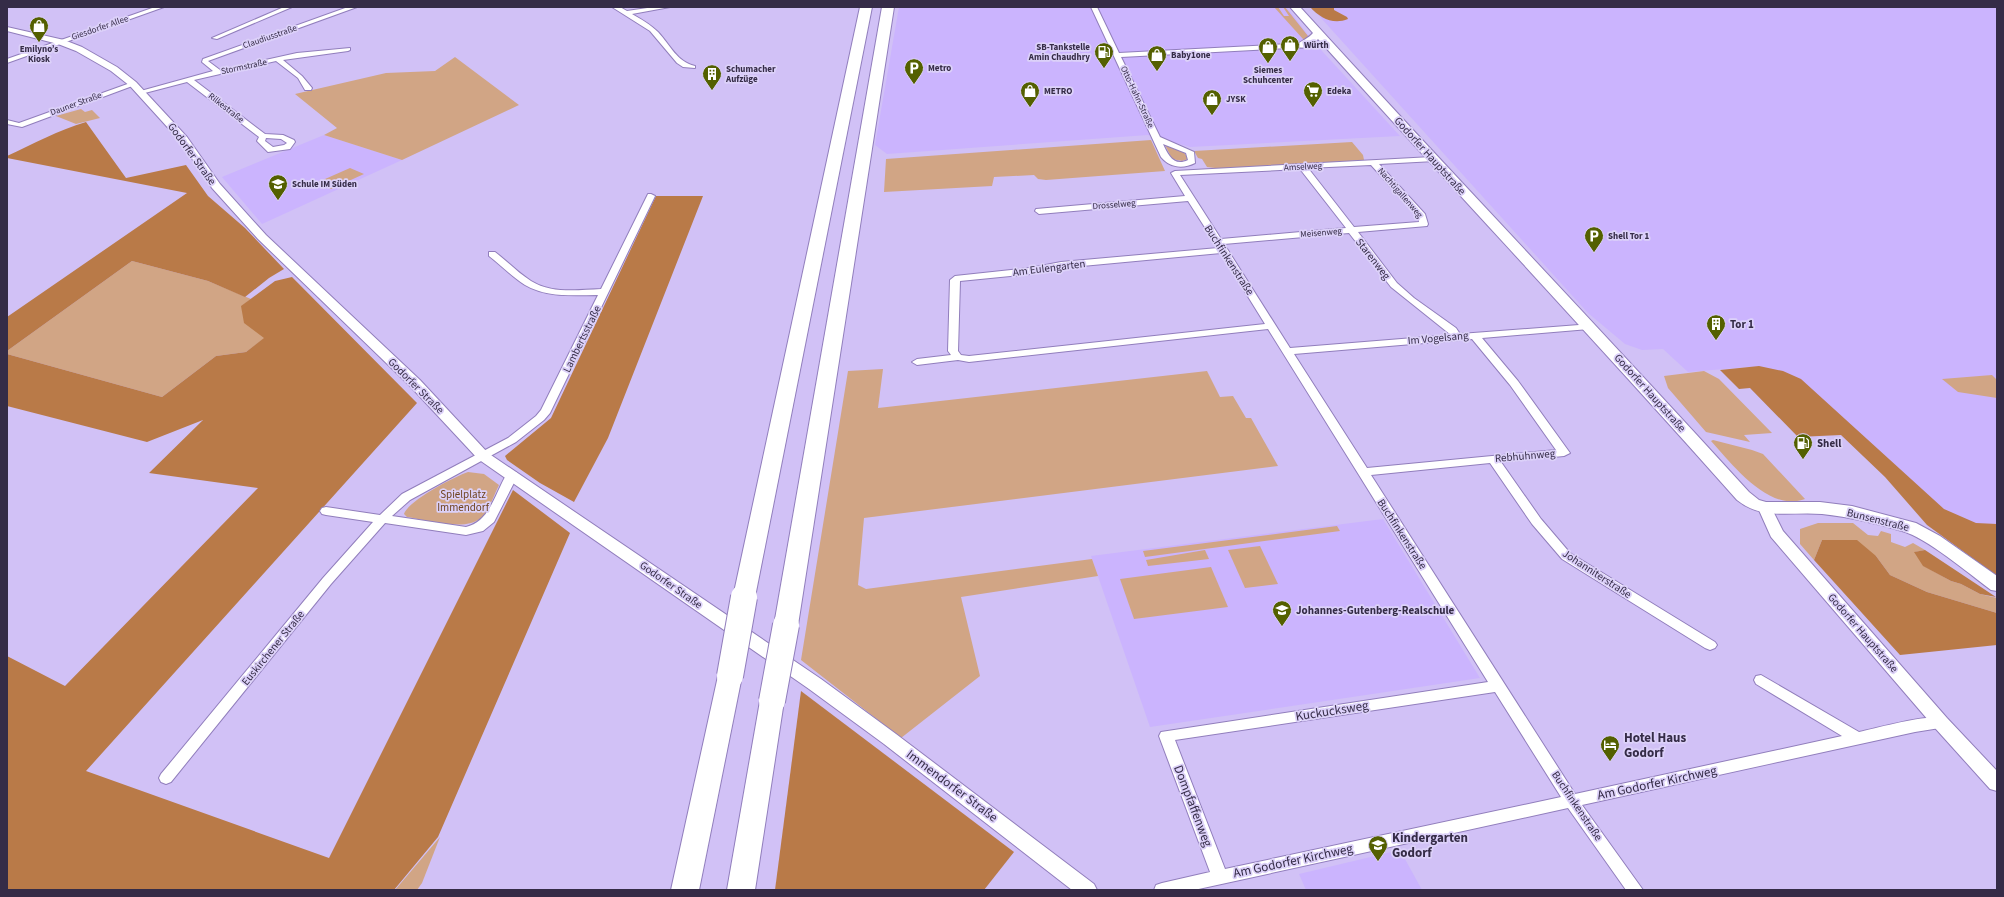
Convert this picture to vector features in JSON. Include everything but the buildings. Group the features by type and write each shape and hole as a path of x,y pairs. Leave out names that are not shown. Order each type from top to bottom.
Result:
{"highway":[{"path":"685,890 866,7"},
{"path":"741,890 888,7"}],"main road":[{"name":"Godorfer Hauptstraße","path":"1295,7 1317,34 1589,326 1743,496 1752,504 1765,508"},
{"path":"1302,45 1312,41 1317,34"},
{"name":"Bunsenstraße","path":"1765,508 1820,508 1852,512 1910,527 1934,540 1997,585"}],"street":[{"name":"Giesdorfer Allee","path":"7,61 161,7"},
{"path":"215,38 289,7"},
{"name":"Claudiusstraße","path":"219,72 204,61 354,7"},
{"path":"615,7 654,31 677,61 683,65 693,67"},
{"path":"626,13 667,7"},
{"name":"Otto-Hahn-Straße","path":"1094,7 1157,139"},
{"name":"Godorfer Straße","path":"7,29 61,42 79,49 114,69 137,88 184,139 216,186 262,237 415,383 484,456 815,684"},
{"name":"Otto-Hahn-Straße","path":"1283,48 1302,45 1329,47"},
{"name":"Otto-Hahn-Straße","path":"1118,55 1329,47"},
{"name":"Stormstraße","path":"137,88 189,80 219,72 329,50 348,49"},
{"path":"279,60 300,77 308,88"},
{"name":"Rilkestraße","path":"189,80 263,136"},
{"name":"Dauner Straße","path":"7,122 19,124 137,88"},
{"name":"Amselweg","path":"1175,173 1432,159"},
{"name":"Nachtigallenweg","path":"1373,162 1422,216 1424,224"},
{"name":"Starenweg","path":"1303,167 1394,285 1411,300 1453,330 1457,337"},
{"name":"Buchfinkenstraße","path":"1175,173 1219,246 1288,351 1362,472 1572,802 1636,890"},
{"name":"Lambertsstraße","path":"484,456 512,440 540,418 546,411 651,196"},
{"name":"Drosselweg","path":"1039,211 1189,198"},
{"name":"Meisenweg","path":"1219,246 1352,230 1424,224"},
{"name":"Am Eulengarten","path":"958,357 953,351 955,280 958,278 1030,271 1061,265 1219,246"},
{"path":"492,254 529,283 538,288 562,292 604,292"},
{"path":"917,362 958,357 969,359 1271,326"},
{"name":"Im Vogelsang","path":"1288,351 1589,326"},
{"name":"Rebhuhnweg","path":"1362,472 1564,453 1514,383 1475,336"},
{"name":"Euskirchener Straße","path":"166,778 326,581 382,519 406,498 463,465 484,456"},
{"name":"Johanniterstraße","path":"1493,459 1532,517 1566,556 1710,645"},
{"path":"326,511 454,531 466,531 480,528 490,519 512,475"},
{"name":"Godorfer Hauptstraße","path":"1765,508 1776,533 1941,723 1997,784"},
{"path":"1761,680 1858,739"},
{"name":"Immendorfer Straße","path":"815,684 890,739 1087,890"},
{"name":"Kuckucksweg","path":"1166,736 1498,686"},
{"name":"Am Godorfer Kirchweg","path":"1162,890 1572,802 1915,726 1941,723"},
{"name":"Dompfaffenweg","path":"1166,736 1220,877"}],"shaded area":[{"path":"899,7 1287,7 1311,39 1400,136 1190,147 1148,135 887,154 875,145"},
{"path":"1310,7 1334,7 1334,10 1348,19 1342,21 1332,21 1322,17"},
{"path":"1311,7 1997,7 1997,568 1792,386 1748,367 1688,372 1663,349 1642,350 1625,344 1588,313"},
{"path":"86,122 126,178 186,165 208,196 245,228 284,269 269,278 245,297 208,281 132,261 7,351 7,317 187,193 7,158 7,156 46,138"},
{"name":"Schule IM Süden","path":"324,135 402,160 262,224 222,177"},
{"path":"656,196 703,196 608,438 574,502 540,483 507,460 505,456 551,418"},
{"path":"292,277 417,403 86,771 329,858 513,490 570,533 438,837 394,890 7,890 7,656 65,686 258,488 149,473 203,420 147,442 7,406 7,354 162,397 216,356 246,352 264,338 244,323 241,306 275,281"},
{"path":"1759,366 1783,371 1801,379 1944,509 1976,523 1997,524 1997,576 1927,525 1885,477 1841,435 1798,437 1750,388 1739,389 1720,370"},
{"name":"Johannes-Gutenberg-Realschule","path":"1383,519 1480,678 1150,727 1091,556"},
{"path":"1822,540 1857,540 1876,556 1890,575 1927,592 1997,613 1997,645 1900,655 1814,560"},
{"path":"1925,550 1996,597 1980,594 1923,566 1914,552"},
{"path":"801,691 1014,852 984,890 775,890"},
{"name":"Kindergarten Godorf","path":"1400,850 1422,890 1306,890 1299,874"}],"green space":[{"path":"1274,7 1278,7 1284,16 1289,16 1283,7 1285,7 1308,36 1307,39 1303,39"},
{"path":"455,57 519,105 402,160 324,135 337,128 295,94 386,73 435,71"},
{"path":"81,109 85,112 92,110 100,118 76,124 56,116"},
{"path":"1151,140 1165,171 1046,180 1038,179 1034,175 994,177 992,186 884,192 886,159"},
{"path":"1352,142 1363,155 1364,160 1223,169 1207,167 1202,159 1198,158 1194,151"},
{"path":"1165,145 1184,152 1188,159 1182,161 1172,159"},
{"path":"350,168 364,174 331,189 316,183"},
{"path":"132,261 208,281 251,299 242,306 265,338 246,352 216,356 162,397 7,354 7,351"},
{"path":"883,369 878,408 1207,371 1220,397 1233,396 1246,418 1251,418 1278,466 864,518 858,585 866,589 1092,559 1098,576 961,597 980,676 901,738 801,660 848,371"},
{"path":"1704,371 1719,379 1772,433 1744,435 1750,442 1706,432 1668,388 1664,376"},
{"path":"1992,375 1997,380 1997,398 1958,392 1942,379"},
{"path":"1713,440 1763,454 1805,499 1791,501 1778,499 1765,493 1752,484 1729,462 1711,441"},
{"name":"Spielplatz Immendorf","path":"468,472 484,474 499,485 485,513 476,521 468,524 447,524 407,517 404,514 414,502 423,496"},
{"path":"1818,523 1853,523 1868,535 1878,536 1881,531 1891,534 1891,542 1905,547 1913,543 1925,550 1915,552 1924,566 1951,581 1961,584 1980,594 1997,598 1997,613 1927,592 1890,575 1876,556 1822,540 1814,560 1800,544 1800,529"},
{"path":"1337,526 1340,531 1145,557 1143,551"},
{"path":"1260,546 1278,584 1245,588 1228,550"},
{"path":"1205,550 1209,559 1148,566 1146,560"},
{"path":"1211,567 1228,607 1134,619 1120,579"},
{"path":"440,837 422,883 417,890 395,890"}],"place":[{"name":"Emilyno’s Kiosk","path":"39,43"},
{"name":"Würth","path":"1290,62"},
{"name":"Siemes Schuhcenter","path":"1268,64"},
{"name":"SB-Tankstelle Amin Chaudhry","path":"1104,69"},
{"name":"Baby1one","path":"1157,72"},
{"name":"Metro","path":"914,85"},
{"name":"Schumacher Aufzüge","path":"712,91"},
{"name":"METRO","path":"1030,108"},
{"name":"Edeka","path":"1313,108"},
{"name":"JYSK","path":"1212,116"},
{"name":"Schule IM Süden","path":"278,201"},
{"name":"Shell Tor 1","path":"1594,253"},
{"name":"Tor 1","path":"1716,341"},
{"name":"Shell","path":"1803,460"},
{"name":"Johannes-Gutenberg-Realschule","path":"1282,627"},
{"name":"Hotel Haus Godorf","path":"1610,762"},
{"name":"Kindergarten Godorf","path":"1378,862"}]}
